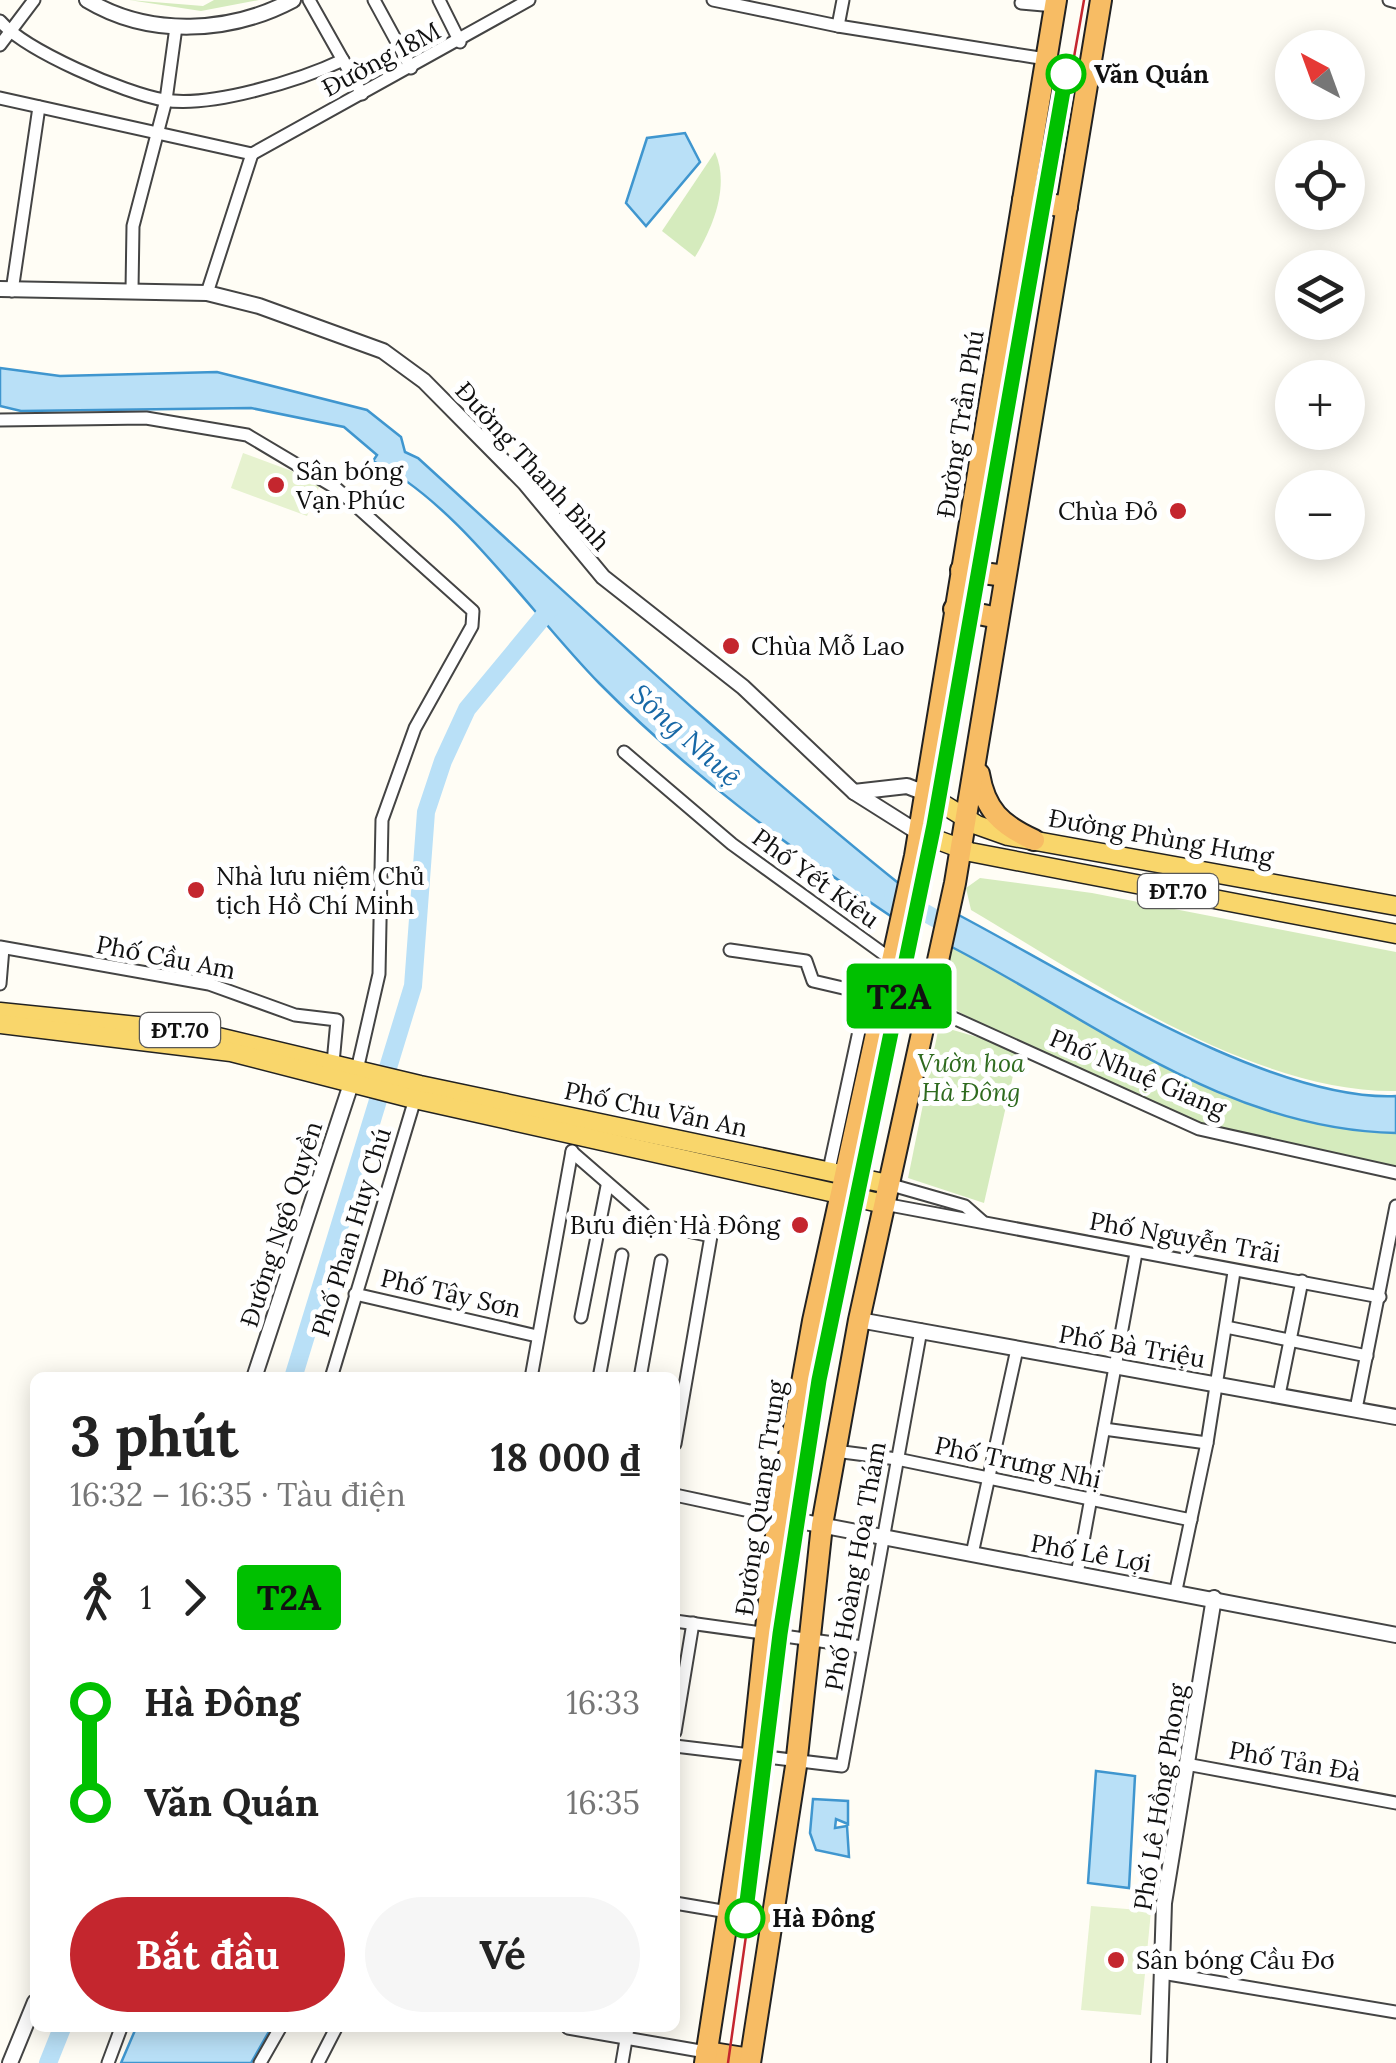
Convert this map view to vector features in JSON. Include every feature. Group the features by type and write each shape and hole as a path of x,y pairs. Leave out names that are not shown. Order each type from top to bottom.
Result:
{"highway":[{"path":"705,2058 750,2061 796,1760 822,1525 859,1320 891,1195 955,883 1102,0"},
{"name":"Đường Trần Phú","path":"893,953 915,856 1056,3"},
{"path":"1023,200 1067,206"},
{"path":"961,570 1005,576"},
{"path":"954,610 998,618"},
{"path":"975,760 986,805 1009,828 1034,840"},
{"name":"Đường Quang Trung","path":"705,2058 752,1754 778,1517 835,1180 875,996 893,953"}],"main road":[{"name":"Đường Phùng Hưng","path":"925,793 1008,836 1393,906"},
{"name":"Đường Phùng Hưng","path":"919,832 960,848 1390,933"},
{"path":"1282,911 1287,886"},
{"path":"1390,933 1393,906"},
{"name":"ĐT.70","path":"0,1012 197,1032 266,1054 414,1091"},
{"name":"ĐT.70","path":"0,1024 334,1063 357,1077"},
{"name":"Phố Chu Văn An","path":"414,1091 891,1195"},
{"name":"Phố Chu Văn An","path":"476,1105 574,1143 647,1141"}],"street":[{"path":"0,46 34,0"},
{"path":"87,0 112,12 176,27 242,22 293,0"},
{"path":"308,0 362,94"},
{"path":"374,0 410,68"},
{"path":"439,0 460,42"},
{"name":"Đường 18M","path":"252,154 460,42 529,0"},
{"path":"714,0 838,26 1046,59"},
{"path":"838,26 844,0"},
{"path":"1388,0 1396,2"},
{"path":"1021,3 1056,3"},
{"path":"0,21 10,32 74,68 166,100 228,95 304,78 342,60"},
{"path":"132,290 133,226 166,100 176,27"},
{"path":"0,98 252,154 207,293"},
{"path":"6,290 39,107"},
{"name":"Đường Thanh Bình","path":"6,290 207,293 259,306 376,348 424,381 525,483 603,577 743,687 854,792 900,825 919,832"},
{"path":"0,420 146,418 247,435 336,488 473,611 472,626 416,728 382,820 378,974 357,1077"},
{"name":"Phố Yết Kiêu","path":"624,752 732,844 893,953"},
{"path":"854,792 907,786 925,793"},
{"path":"0,984 2,947"},
{"name":"Phố Cầu Am","path":"2,947 208,984 295,1015 337,1020 334,1063"},
{"path":"730,950 806,962 813,981 875,996"},
{"name":"Phố Nhuệ Giang","path":"928,1006 1199,1129 1396,1174"},
{"name":"Đường Ngô Quyền","path":"256,1372 357,1077"},
{"name":"Phố Phan Huy Chú","path":"333,1372 414,1091"},
{"path":"574,1143 607,1186 655,1224 711,1236 680,1416"},
{"path":"532,1372 574,1143"},
{"path":"581,1317 607,1186"},
{"name":"Phố Nguyễn Trãi","path":"891,1195 965,1206 982,1221"},
{"name":"Phố Nguyễn Trãi","path":"891,1195 982,1221 1380,1297"},
{"path":"1356,1409 1396,1206"},
{"path":"1077,1574 1136,1253"},
{"path":"599,1372 622,1255"},
{"path":"641,1372 661,1261"},
{"path":"1176,1590 1207,1443 1234,1272"},
{"path":"1279,1395 1302,1281"},
{"name":"Phố Tây Sơn","path":"355,1294 537,1336"},
{"name":"Phố Bà Triệu","path":"859,1320 1396,1417"},
{"path":"1226,1328 1367,1356"},
{"name":"Phố Hoàng Hoa Thám","path":"796,1760 842,1766 922,1330"},
{"path":"972,1554 1018,1348"},
{"path":"1104,1429 1207,1443"},
{"name":"Phố Trưng Nhị","path":"835,1450 897,1459 1191,1520"},
{"path":"680,1496 778,1517"},
{"name":"Phố Lê Lợi","path":"778,1517 1396,1635"},
{"name":"Phố Lê Hồng Phong","path":"1159,2063 1164,1902 1214,1598"},
{"path":"680,1621 863,1647"},
{"path":"680,1700 692,1623"},
{"path":"680,1747 796,1760"},
{"name":"Phố Tản Đà","path":"1186,1764 1396,1802"},
{"path":"680,1904 728,1912"},
{"path":"1162,1974 1396,2012"},
{"path":"10,2063 30,2014"},
{"path":"108,2063 120,2032"},
{"path":"260,2063 278,2032"},
{"path":"318,2063 334,2032"},
{"path":"622,2063 627,2032 705,2058"}],"green space":[{"path":"129,0 203,6 214,0 259,0 201,11"},
{"path":"715,152 720,192 708,233 695,257 662,231"},
{"name":"Sân bóng Vạn Phúc","path":"243,453 321,482 307,516 231,488"},
{"path":"980,878 1092,893 1396,952 1396,1091 1342,1087 1287,1074 1175,1028 971,910 966,888"},
{"path":"951,945 1216,1090 1271,1111 1331,1125 1396,1131 1396,1171 1199,1128 1096,1083 959,1012 941,995 938,978"},
{"name":"Vườn hoa Hà Đông","path":"939,1026 1019,1049 984,1203 908,1178"},
{"name":"Sân bóng Cầu Đơ","path":"1091,1906 1151,1911 1141,2015 1081,2010"}],"water":[{"path":"685,133 700,162 646,226 626,203 647,138"},
{"path":"0,368 60,376 217,372 367,410 401,437 405,452 418,458 717,729 902,886 895,919 779,837 668,748 573,656 464,531 434,503 373,461 377,455 344,427 251,408 21,411 0,406"},
{"path":"951,911 1108,997 1229,1056 1288,1078 1345,1092 1396,1096 1396,1133 1333,1127 1273,1112 1160,1065 944,943"},
{"path":"1096,1771 1135,1776 1129,1888 1088,1883"},
{"path":"813,1799 848,1801 848,1824 836,1819 835,1828 847,1826 849,1857 816,1850 810,1833"},
{"path":"134,2032 269,2032 251,2063 121,2063"}],"waterway":[{"path":"295,1372 413,986 426,812 443,761 467,709 553,605"},
{"name":"Sông Nhuệ","path":"893,895 958,931"},
{"path":"48,2063 60,2032"}],"railway":[{"path":"728,2063 824,1384 870,1145 939,827 1084,0"}],"metro line":[{"name":"T2A","path":"745,1918 780,1634 819,1380 864,1146 890,1042 934,825 1066,74"}],"place":[{"name":"Văn Quán","path":"1066,74"},
{"name":"Sân bóng Vạn Phúc","path":"276,485"},
{"name":"Chùa Đỏ","path":"1178,511"},
{"name":"Chùa Mỗ Lao","path":"731,646"},
{"name":"Nhà lưu niệm Chủ tịch Hồ Chí Minh","path":"196,890"},
{"name":"Bưu điện Hà Đông","path":"800,1225"},
{"name":"Hà Đông","path":"745,1918"},
{"name":"Sân bóng Cầu Đơ","path":"1116,1960"}]}
